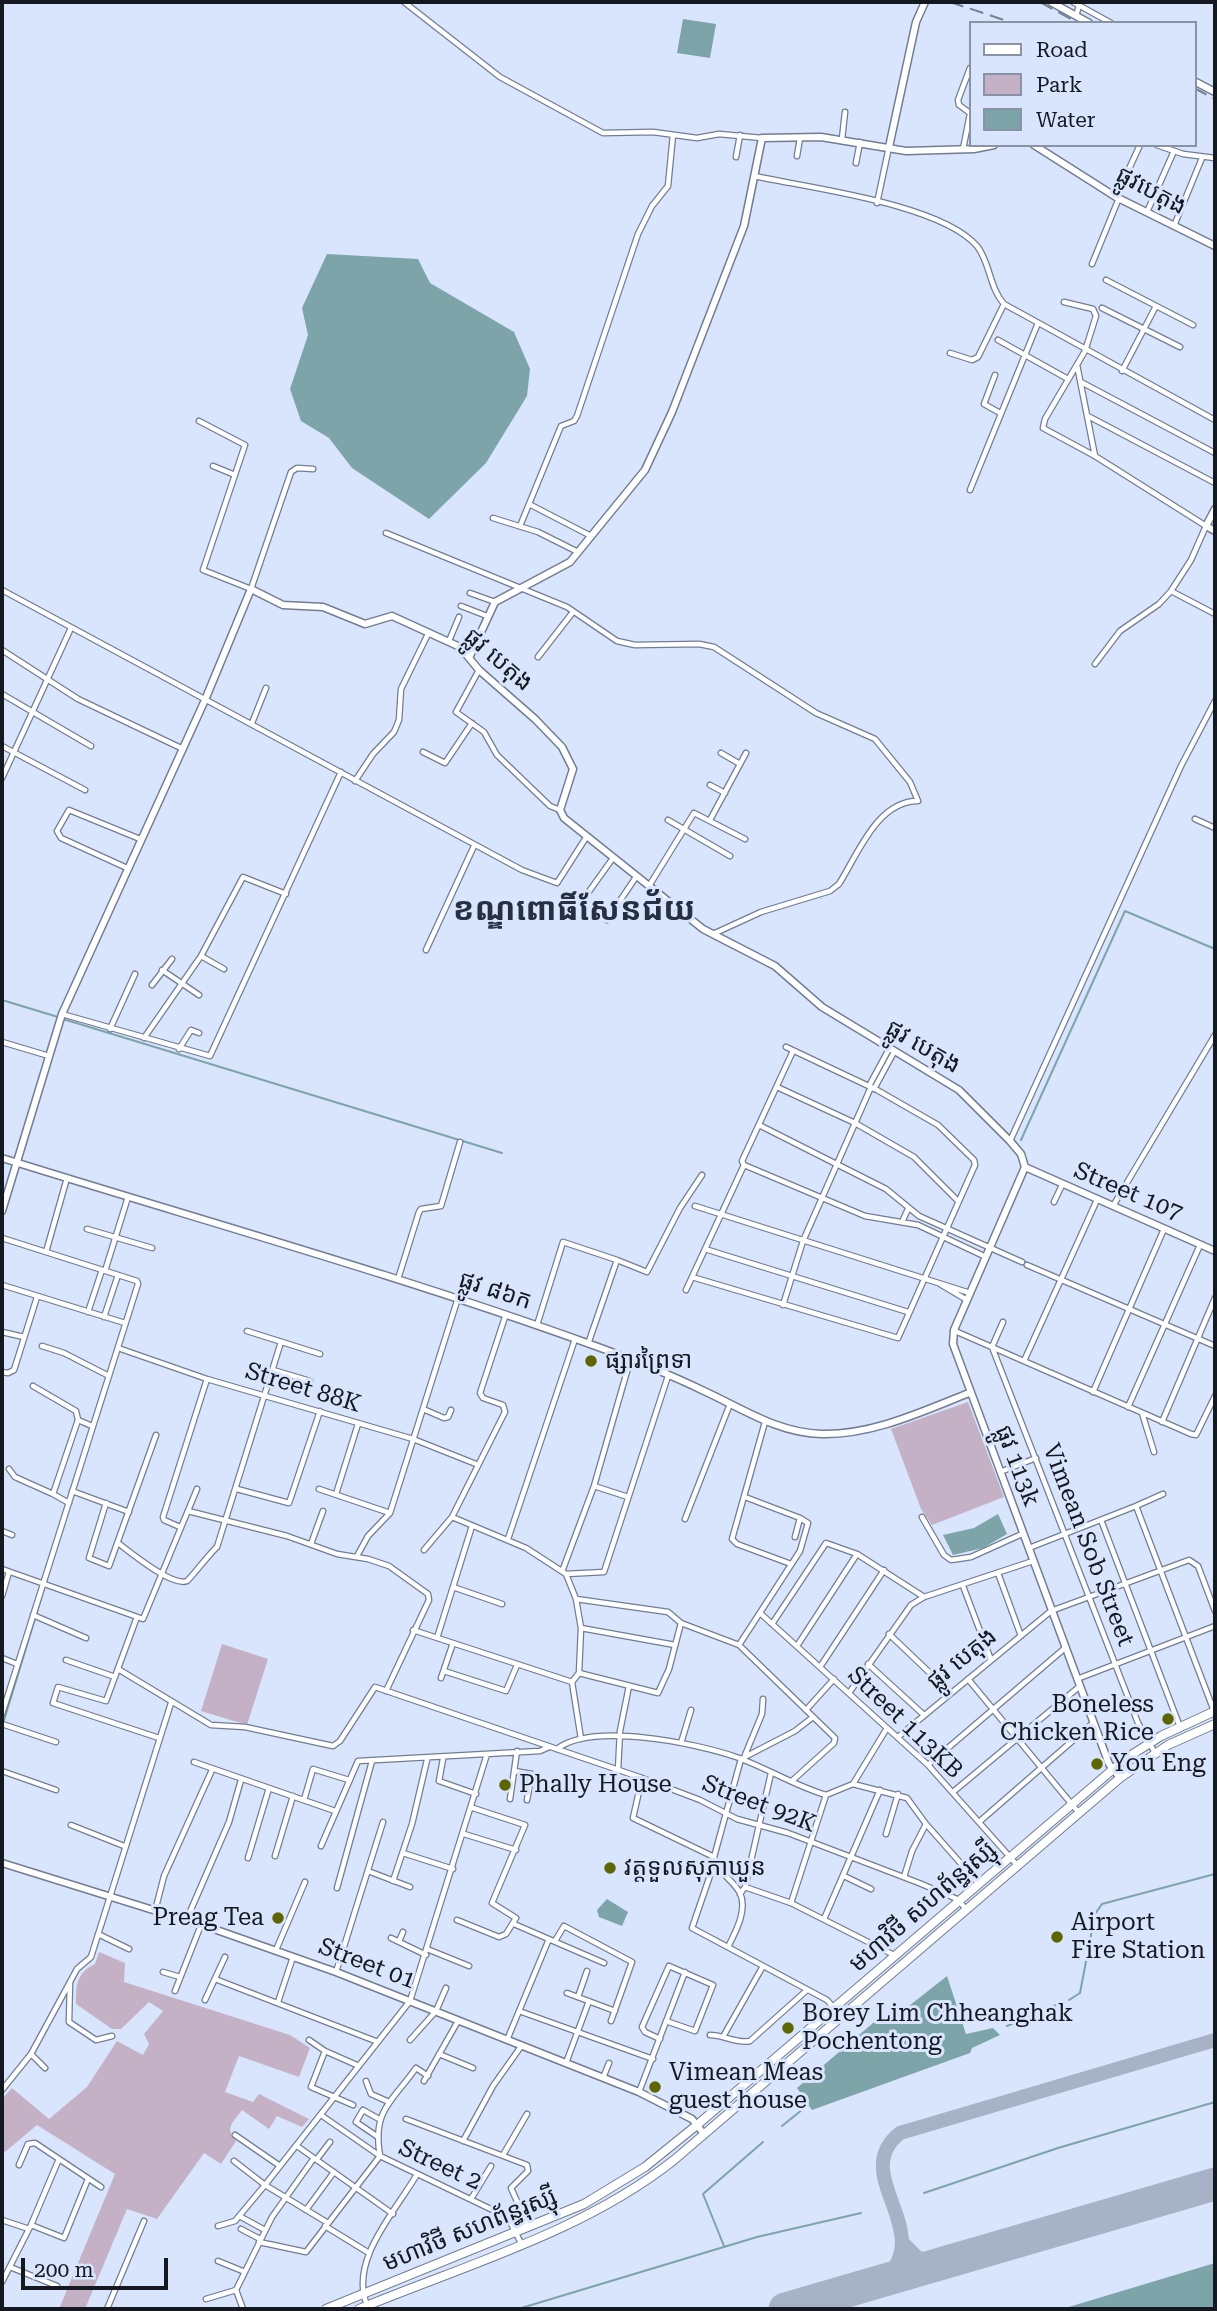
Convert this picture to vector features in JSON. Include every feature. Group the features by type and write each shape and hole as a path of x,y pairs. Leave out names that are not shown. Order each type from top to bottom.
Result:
{"highway":[{"name":"មហាវិថី សហព័ន្ធរុស្ស៊ី","path":"326,2309 584,2204 618,2184 697,2125 1113,1769 1148,1743 1215,1712"},
{"name":"មហាវិថី សហព័ន្ធរុស្ស៊ី","path":"363,2307 521,2244 615,2201 661,2170 1120,1778 1155,1753 1215,1724"}],"street":[{"path":"404,2 483,66 587,127 607,135 653,132 674,135 842,139 906,151 982,147"},
{"path":"877,203 916,22 925,2"},
{"path":"1051,2 1085,21"},
{"path":"1073,2 1080,3 1108,21"},
{"path":"1076,16 1080,3"},
{"path":"968,73 958,100 959,105 968,112"},
{"path":"1196,82 1215,92"},
{"path":"842,139 845,112"},
{"path":"963,150 968,124"},
{"path":"520,526 561,426 575,421 638,234 652,206 668,186 674,135"},
{"path":"736,157 740,135"},
{"path":"470,658 495,602 562,569 579,552 645,470 659,442 744,226 762,138"},
{"path":"797,156 800,138"},
{"path":"856,163 860,141"},
{"name":"ផ្លូវបេតុង","path":"1037,147 1117,198 1215,246"},
{"path":"1092,264 1139,147"},
{"path":"1163,147 1202,158 1215,158"},
{"path":"1147,213 1174,151"},
{"path":"1174,226 1202,158"},
{"path":"754,176 934,217 953,226 979,249 992,288 1004,304 1085,351 1215,420"},
{"path":"1106,280 1192,325"},
{"path":"1064,302 1077,303 1096,312 1085,351 1045,419 1043,428 1095,456 1215,531"},
{"path":"950,353 972,360 978,357 1004,304"},
{"path":"1122,371 1156,306"},
{"path":"1102,307 1180,347"},
{"path":"970,490 1038,323"},
{"path":"998,340 1069,379"},
{"path":"1077,365 1095,456"},
{"path":"995,375 984,404 1000,413"},
{"path":"1081,382 1215,453"},
{"path":"1088,416 1215,483"},
{"name":"ផ្លូវ បេតុង","path":"199,421 245,445 203,570 283,605 327,608 365,624 392,616 449,641 536,719 562,747 571,764 572,776 560,810 587,836 678,912 713,934 775,966 821,1007 958,1090 1010,1141 1021,1154 1025,1167"},
{"path":"213,466 235,475"},
{"path":"2,1211 61,1017 205,700 251,589 291,472 297,468 313,468"},
{"path":"529,504 591,536"},
{"path":"1095,664 1120,631 1159,604 1171,591 1191,560 1215,509"},
{"path":"493,518 520,526 579,552"},
{"path":"386,533 573,612 617,641 635,645 699,644 724,652 816,713 875,739 916,791 918,801 901,802 885,812 839,884 830,891 761,912 713,934"},
{"path":"2,590 522,870 557,883 587,836"},
{"path":"1171,591 1215,614"},
{"path":"470,593 495,602"},
{"path":"461,606 487,616"},
{"path":"538,657 573,612"},
{"path":"449,641 459,617"},
{"path":"2,778 71,628"},
{"path":"355,781 373,754 394,732 399,720 401,689 429,632"},
{"path":"2,650 78,699 181,748"},
{"path":"479,670 455,711 488,736 497,755 550,806 560,810"},
{"path":"252,723 266,688"},
{"path":"2,694 91,746"},
{"path":"1010,1141 1187,755 1215,701"},
{"path":"423,752 445,763 472,723"},
{"path":"2,746 85,790"},
{"path":"721,753 740,764"},
{"path":"710,820 746,753"},
{"path":"61,1017 207,1056 212,1054 341,772"},
{"path":"710,785 725,793"},
{"path":"127,868 61,838 57,833 62,821 69,810 141,839"},
{"path":"649,887 694,813 745,839"},
{"path":"1195,818 1215,828"},
{"path":"668,820 730,856"},
{"path":"426,950 474,846"},
{"path":"585,897 614,857"},
{"path":"144,1038 201,956 243,877 286,894"},
{"path":"607,920 636,877"},
{"path":"201,956 224,969"},
{"path":"152,985 172,958"},
{"path":"162,970 199,995"},
{"path":"110,1029 135,974"},
{"path":"179,1049 191,1030 200,1033"},
{"path":"1113,1206 1215,1035"},
{"path":"2,1042 49,1056"},
{"path":"692,1277 898,1338 958,1201 974,1160 938,1125 871,1088 786,1048"},
{"path":"686,1290 793,1051"},
{"path":"783,1305 803,1241 871,1088 891,1051"},
{"path":"777,1087 855,1123 916,1158 958,1201"},
{"path":"759,1125 838,1162 889,1191 908,1209 945,1228 1215,1346"},
{"path":"398,1280 421,1209 441,1206 460,1142"},
{"name":"ផ្លូវ ៨៦ក","path":"2,1158 506,1314 630,1360 765,1422 821,1434 857,1431 970,1394"},
{"path":"744,1165 865,1216 902,1222 942,1236 986,1257"},
{"path":"1025,1167 954,1330 1196,1435 1214,1403 1215,1396"},
{"name":"Street 107","path":"1025,1167 1215,1251"},
{"path":"537,1325 563,1242 647,1272 680,1208 702,1175"},
{"path":"46,1252 67,1178"},
{"path":"1054,1202 1062,1185"},
{"path":"88,1312 128,1197"},
{"path":"1024,1361 1097,1200"},
{"path":"695,1206 924,1277 968,1297"},
{"path":"902,1222 908,1209"},
{"path":"87,1228 152,1248"},
{"path":"1093,1392 1164,1229"},
{"path":"2,1238 137,1281 138,1284 2,1714"},
{"path":"1128,1407 1200,1244"},
{"path":"705,1249 908,1312"},
{"path":"588,1343 617,1260"},
{"path":"104,1317 118,1275"},
{"path":"2,1285 125,1323"},
{"path":"2,1372 14,1370 37,1297"},
{"path":"357,1556 368,1536 390,1514 458,1298"},
{"path":"1162,1422 1215,1298"},
{"path":"424,1550 452,1517 476,1464 505,1412 503,1405 483,1398 480,1393 506,1314"},
{"path":"992,1347 1003,1322"},
{"name":"ផ្លូវ 113k","path":"954,1330 954,1350 970,1394 1094,1723 1113,1769 1120,1778"},
{"path":"247,1331 320,1354"},
{"path":"2,1332 24,1337"},
{"path":"508,1539 575,1339"},
{"path":"118,1543 161,1574 183,1581 188,1580 221,1541 281,1342"},
{"path":"42,1346 64,1353 109,1376"},
{"name":"Vimean Sob Street","path":"992,1347 1115,1664 1148,1743 1155,1753"},
{"name":"Street 88K","path":"117,1348 207,1378 413,1439 476,1464"},
{"path":"581,1740 572,1682 579,1673 581,1628 576,1599 564,1571 594,1486 630,1360"},
{"path":"273,1370 310,1381"},
{"path":"452,1517 508,1539 564,1571 604,1572 668,1376"},
{"path":"180,1527 163,1517 207,1378"},
{"path":"33,1386 76,1411 78,1420 53,1494"},
{"path":"685,1519 730,1404"},
{"path":"423,1409 444,1418 451,1410"},
{"path":"237,1489 289,1503 320,1411"},
{"path":"1142,1413 1154,1452"},
{"path":"78,1420 92,1426"},
{"path":"765,1422 733,1542 791,1564"},
{"path":"337,1494 358,1424"},
{"path":"106,1503 90,1561 109,1566 129,1512 139,1474 156,1435"},
{"path":"999,1472 1036,1458"},
{"path":"9,1469 9,1473 15,1477 69,1503"},
{"path":"594,1486 628,1497"},
{"path":"2,1569 143,1619 197,1489"},
{"path":"319,1489 390,1514"},
{"path":"72,1491 129,1512"},
{"path":"1028,1548 1163,1494"},
{"path":"739,1645 800,1551 807,1527 805,1520 767,1508 746,1496"},
{"path":"1136,1506 1215,1712"},
{"path":"188,1511 311,1544 337,1554 357,1556 389,1566 428,1594 429,1600 386,1691"},
{"path":"311,1544 323,1511"},
{"path":"922,1517 944,1555 951,1560 971,1557 1022,1534"},
{"path":"795,1537 800,1518"},
{"path":"1101,1520 1180,1727"},
{"path":"437,1638 472,1526"},
{"path":"2,1531 12,1535"},
{"path":"772,1624 824,1544 829,1543 857,1554 924,1597"},
{"path":"797,1646 857,1554"},
{"path":"1051,1611 1189,1560 1194,1562 1215,1611"},
{"path":"849,1693 911,1605 924,1597 964,1586 1032,1561"},
{"path":"820,1667 884,1570"},
{"path":"2,1596 9,1572"},
{"path":"998,1573 1021,1636"},
{"path":"964,1586 992,1660"},
{"path":"453,1587 502,1604"},
{"path":"576,1599 668,1612 681,1623 739,1645 835,1740 793,1780"},
{"name":"ផ្លូវ បេតុង","path":"898,1737 1051,1611"},
{"name":"Street 113KB","path":"760,1613 928,1765 1017,1866"},
{"path":"35,1616 86,1638"},
{"path":"137,1617 105,1702 58,1687 53,1703 159,1738"},
{"path":"579,1673 658,1693 681,1623"},
{"path":"953,1792 1018,1739 1078,1682 1115,1664 1215,1626"},
{"path":"581,1628 675,1645"},
{"path":"413,1630 572,1682"},
{"path":"889,1634 951,1693"},
{"path":"442,1678 453,1643"},
{"path":"928,1765 1065,1648"},
{"path":"2,1658 17,1664"},
{"path":"66,1660 116,1677"},
{"path":"868,1664 924,1715"},
{"path":"444,1671 506,1691 517,1665"},
{"path":"2,2090 31,2054 79,1966 89,1961 171,1703 118,1669"},
{"path":"806,1710 834,1679"},
{"path":"968,1679 1079,1813"},
{"path":"618,1770 620,1736 629,1686"},
{"name":"Street 92K","path":"171,1703 215,1726 245,1727 333,1746 340,1741 374,1687 642,1778 725,1813 811,1841 904,1877 959,1901 967,1909"},
{"path":"763,1699 762,1714 743,1758 725,1813 715,1859 692,1928 827,2000 841,2017"},
{"path":"681,1743 691,1710"},
{"path":"743,1758 795,1731 813,1717"},
{"path":"979,1822 1094,1723"},
{"path":"4,1725 56,1742"},
{"path":"853,1784 887,1728"},
{"path":"557,1749 566,1742 620,1736 681,1743 743,1758 771,1773 826,1795 853,1784 898,1794 913,1803 926,1824 979,1884"},
{"path":"321,1846 358,1761 443,1759 540,1751 550,1747"},
{"path":"510,1799 517,1751"},
{"path":"218,2226 235,2221 410,2001 488,1754"},
{"path":"443,1759 439,1781 476,1794"},
{"path":"393,1881 428,1760"},
{"path":"337,1888 372,1761"},
{"path":"194,1762 335,1811"},
{"path":"304,1800 313,1769 349,1780"},
{"path":"154,1912 164,1876 212,1770"},
{"path":"2,1771 56,1790"},
{"path":"514,1771 532,1774 527,1800"},
{"path":"740,1894 745,1887 771,1773"},
{"path":"642,1778 633,1818 715,1859 740,1894 741,1914 728,1947"},
{"path":"186,1921 229,1822 241,1780"},
{"path":"248,1858 269,1788"},
{"path":"824,1919 880,1790"},
{"path":"886,1834 898,1794"},
{"path":"791,1903 826,1795"},
{"path":"275,1856 293,1797"},
{"path":"457,1920 499,1937 506,1934 514,1924 515,1915 492,1903 525,1825 473,1808"},
{"path":"336,1972 383,1822"},
{"path":"904,1877 912,1852 926,1824"},
{"path":"71,1825 124,1846"},
{"path":"464,1834 516,1850"},
{"path":"403,1853 453,1869"},
{"name":"Street 01","path":"2,1863 201,1925 336,1972 639,2092 692,2119 704,2134"},
{"path":"368,1871 410,1887"},
{"path":"844,1876 871,1889"},
{"path":"276,1950 304,1882"},
{"path":"745,1887 791,1903 895,1956"},
{"path":"514,1924 604,1963"},
{"path":"174,1991 201,1925"},
{"path":"507,2039 552,1940 564,1926 632,1962 611,2021"},
{"path":"399,1941 403,1932"},
{"path":"98,1934 129,1948"},
{"path":"391,1938 469,1966"},
{"path":"278,2002 293,1956"},
{"path":"205,2000 225,1957"},
{"path":"724,2035 763,1965"},
{"path":"660,2039 642,2030 667,1968 671,1966 713,1985 696,2029 666,2021"},
{"path":"163,1972 180,1978"},
{"path":"578,1997 587,1972"},
{"path":"639,2092 685,1972"},
{"path":"215,1979 377,2042"},
{"path":"70,1981 69,2022 96,2040 113,2036"},
{"path":"410,2040 436,2011 446,1988"},
{"path":"710,2035 724,2035 741,2042 750,2041 807,1989"},
{"path":"567,1993 615,2011"},
{"path":"566,2063 589,2001"},
{"path":"519,2011 653,2059"},
{"path":"424,2081 458,2021"},
{"path":"309,2040 325,2052 359,2066"},
{"path":"463,2141 493,2086 522,2045"},
{"path":"325,2052 310,2084 353,2105"},
{"path":"31,2054 45,2068"},
{"path":"439,2054 473,2068"},
{"path":"603,2078 609,2063"},
{"path":"378,2137 355,2122 363,2110 380,2119 382,2109 416,2067 428,2076"},
{"path":"366,2081 371,2094 390,2102"},
{"path":"503,2155 527,2114"},
{"path":"241,2229 259,2241 303,2253 380,2156 321,2115"},
{"name":"Street 2","path":"380,2119 380,2156 416,2176 501,2214 516,2232 521,2244"},
{"path":"406,2119 503,2155 528,2168 511,2188 529,2227"},
{"path":"235,2135 281,2166"},
{"path":"243,2309 236,2290 259,2241 284,2197 330,2142"},
{"path":"19,2165 31,2143 100,2187"},
{"path":"297,2146 393,2214"},
{"path":"2,2282 30,2227 59,2159"},
{"path":"233,2161 369,2253"},
{"path":"471,2199 491,2166"},
{"path":"306,2210 334,2172"},
{"path":"363,2307 362,2270 369,2253 416,2176"},
{"path":"2,2220 64,2238 88,2179"},
{"path":"241,2217 265,2230"},
{"path":"107,2309 144,2221"},
{"path":"218,2260 245,2272"},
{"path":"10,2267 57,2286"},
{"path":"206,2298 236,2290"}],"green space":[{"path":"968,1402 1004,1497 932,1525 921,1509 891,1429"},
{"path":"222,1644 268,1659 247,1725 201,1711"},
{"path":"99,1952 125,1963 124,1982 290,2035 310,2048 299,2077 239,2056 225,2092 253,2102 259,2094 309,2119 302,2127 277,2116 269,2129 242,2110 230,2129 236,2141 221,2164 204,2153 157,2219 127,2209 85,2309 59,2309 115,2174 37,2125 5,2152 2,2148 2,2099 12,2088 49,2119 87,2087 117,2041 143,2055 149,2044 144,2034 163,2011 149,2002 121,2029 112,2029 76,2004 78,1981 84,1972 95,1964"}],"water":[{"path":"683,19 716,24 710,58 677,53"},
{"path":"327,254 418,259 430,283 514,332 530,369 527,396 486,463 429,519 352,468 329,438 301,421 290,389 308,335 302,308"},
{"path":"998,1514 1007,1534 983,1548 953,1555 943,1535 974,1528"},
{"path":"607,1899 628,1912 622,1926 599,1917 597,1910"},
{"path":"947,1976 966,2034 993,2028 1000,2035 972,2048 970,2053 812,2110 797,2088 880,2017 895,2017"},
{"path":"1215,2263 1215,2309 1062,2309"}],"waterway":[{"path":"1021,1140 1125,911 1215,949"},
{"path":"2,1000 58,1017"},
{"path":"63,1019 502,1153"},
{"path":"2,1727 44,1589"},
{"path":"1069,2000 1080,1993 1095,1914 1102,1904 1215,1874"},
{"path":"1007,2026 1061,2003"},
{"path":"924,2193 1058,2148 1215,2102"},
{"path":"782,2126 808,2105"},
{"path":"724,2246 703,2194 763,2142"},
{"path":"518,2309 757,2237 861,2213"}],"taxiway":[{"path":"883,2281 898,2262 902,2243 883,2167 886,2149 900,2133 1215,2040"},
{"path":"904,2244 917,2257 937,2265"}],"runway":[{"path":"785,2309 1215,2184"}],"railway":[{"path":"950,2 1007,21"},
{"path":"1040,2 1074,21"},
{"path":"1196,89 1215,99"}],"place":[{"name":"ផ្សារព្រៃទា","path":"591,1361"},
{"name":"Boneless Chicken Rice","path":"1168,1719"},
{"name":"You Eng","path":"1097,1764"},
{"name":"Phally House","path":"505,1785"},
{"name":"វត្តទួលសុភាឃួន","path":"610,1868"},
{"name":"Preag Tea","path":"278,1918"},
{"name":"Airport Fire Station","path":"1057,1937"},
{"name":"Borey Lim Chheanghak Pochentong","path":"788,2028"},
{"name":"Vimean Meas guest house","path":"655,2087"}],"district":[{"name":"ខណ្ឌពោធិ៍សែនជ័យ","path":"574,911"}]}
